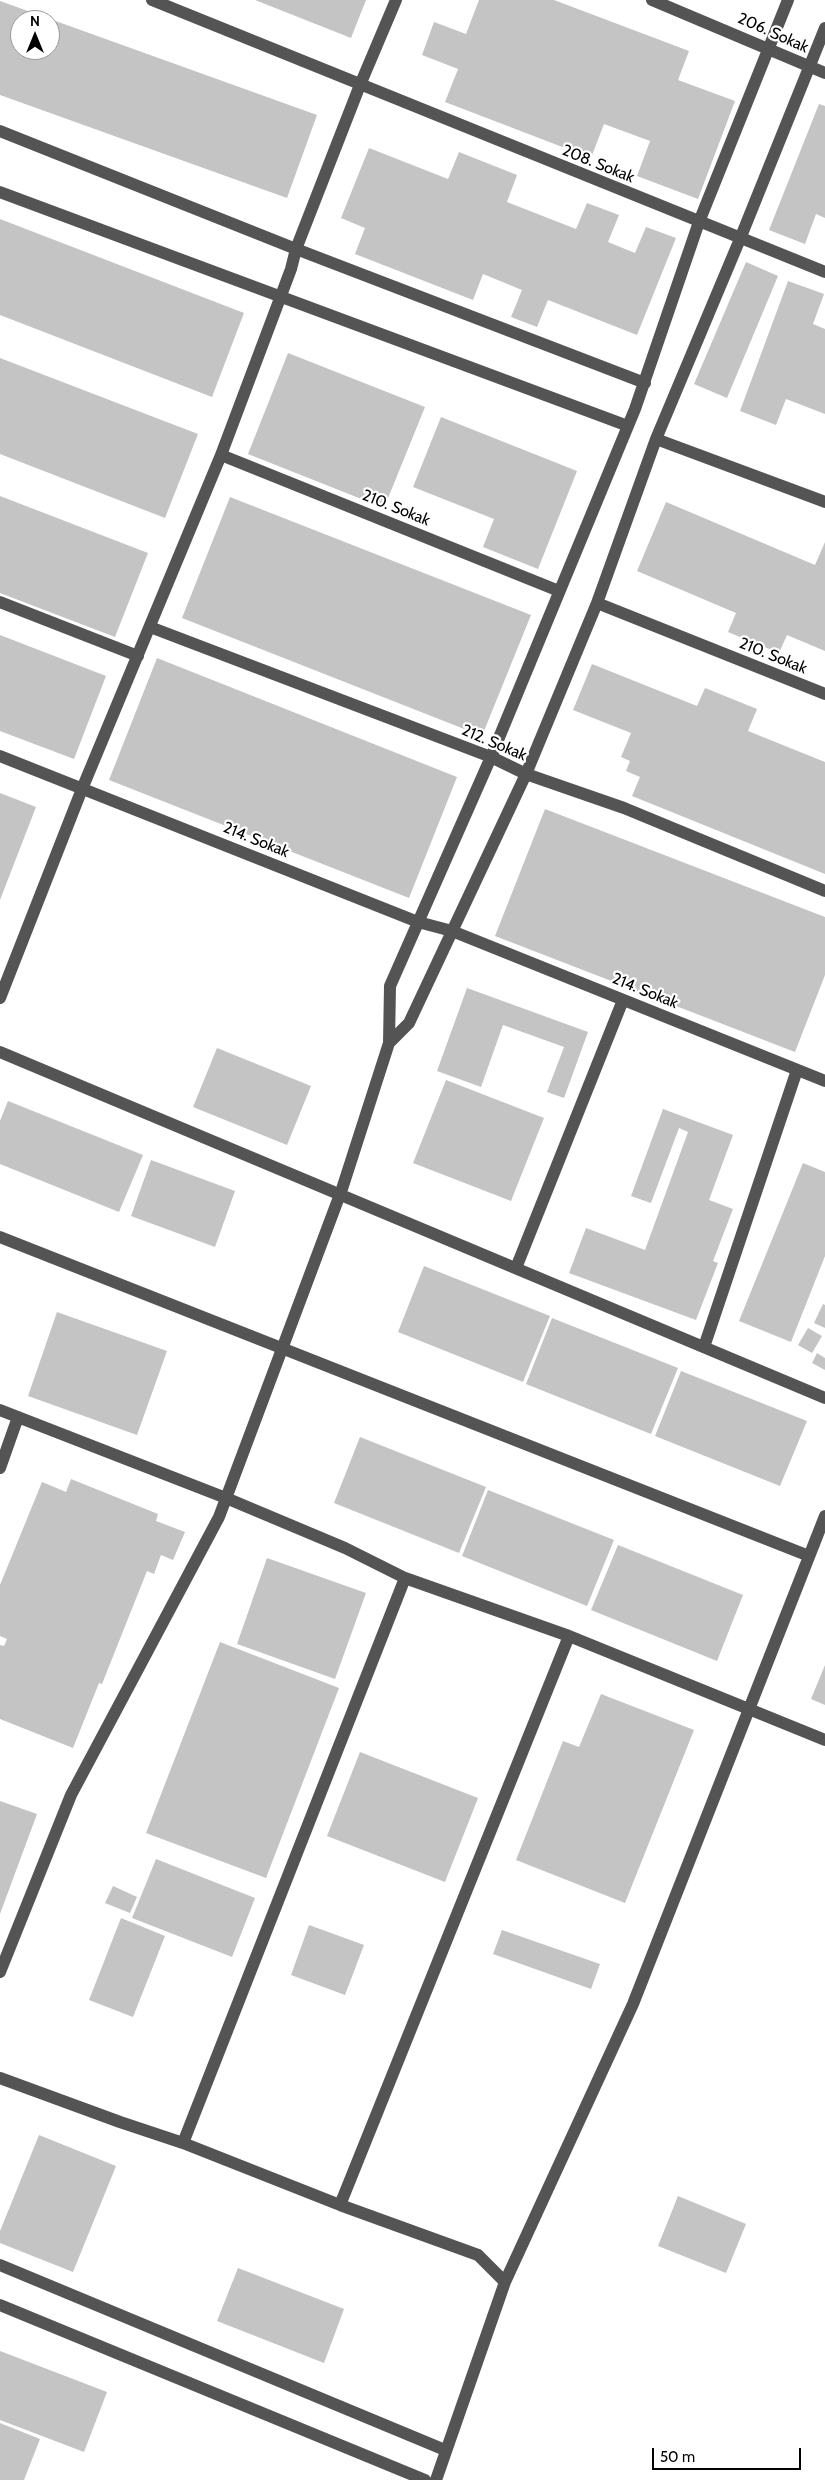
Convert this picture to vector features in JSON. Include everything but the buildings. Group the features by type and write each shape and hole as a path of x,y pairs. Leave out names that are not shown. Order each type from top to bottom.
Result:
{"street":[{"name":"208. Sokak","path":"152,0 825,272"},
{"path":"0,998 82,789 221,455 281,296 296,250 360,85 396,0"},
{"name":"206. Sokak","path":"652,0 825,73"},
{"path":"0,1972 71,1795 219,1517 340,1194 388,1043 390,986 491,758 628,426 645,383 699,222 788,0"},
{"path":"388,1043 409,1023 526,774 597,603 656,439 740,239 825,28"},
{"path":"0,131 296,250 645,383"},
{"path":"0,192 628,426"},
{"path":"656,439 825,502"},
{"name":"210. Sokak","path":"221,455 559,591"},
{"path":"0,602 138,656"},
{"name":"210. Sokak","path":"597,603 825,694"},
{"name":"212. Sokak","path":"150,627 491,758 526,774 624,808 825,891"},
{"name":"214. Sokak","path":"0,756 418,922 452,931 825,1081"},
{"path":"516,1268 623,1000"},
{"path":"0,1052 825,1398"},
{"path":"704,1347 797,1070"},
{"path":"0,1236 808,1556"},
{"path":"0,1410 226,1498 345,1548 405,1578 569,1636 825,1740"},
{"path":"0,1468 18,1417"},
{"path":"436,2480 505,2282 633,2004 825,1516"},
{"path":"183,2143 405,1578"},
{"path":"340,2205 569,1636"},
{"path":"0,2078 183,2143 340,2205 478,2255 505,2282"},
{"path":"0,2265 445,2450"},
{"path":"0,2305 425,2480"}]}
